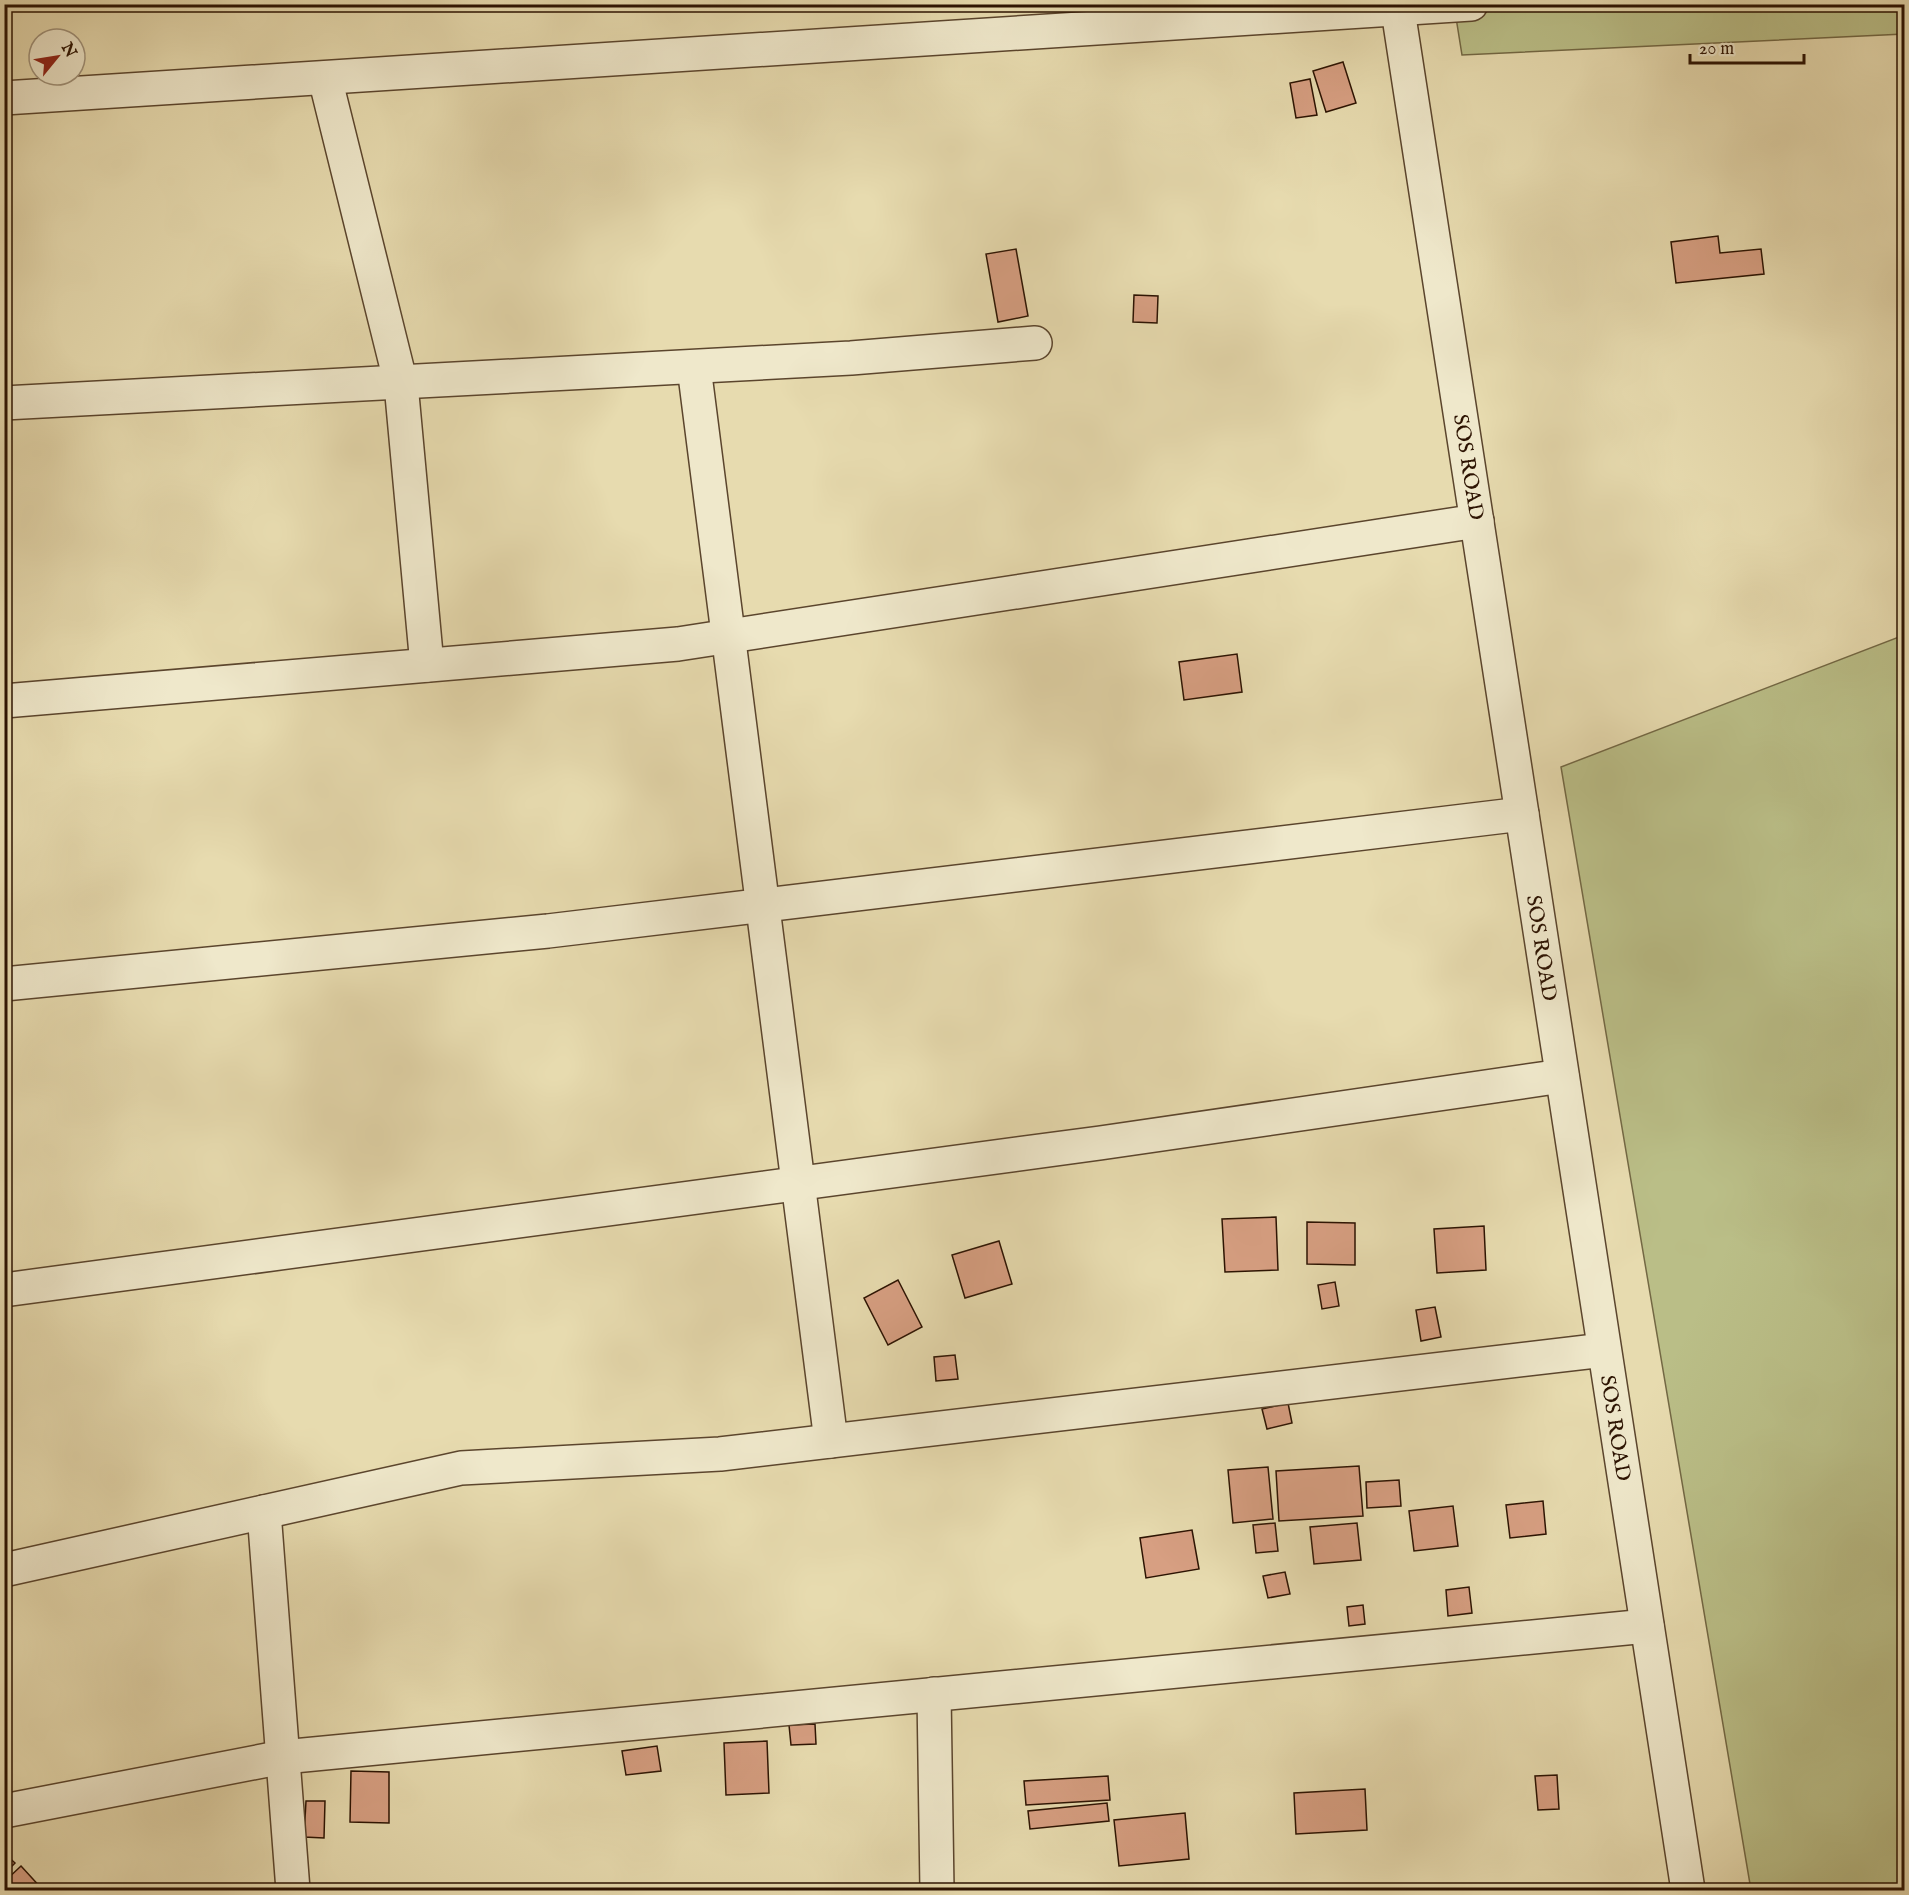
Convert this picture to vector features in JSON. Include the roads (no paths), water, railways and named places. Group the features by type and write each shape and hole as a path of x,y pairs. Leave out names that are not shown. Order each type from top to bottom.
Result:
{"street":[{"path":"4,98 1471,4"},
{"name":"SOS ROAD","path":"1398,8 1688,1890"},
{"path":"325,78 401,384 427,665"},
{"path":"4,403 401,384 851,358 1035,343"},
{"path":"694,367 831,1441"},
{"path":"4,701 678,644 1477,520"},
{"path":"4,984 548,931 1522,814"},
{"path":"4,1290 1112,1141 1562,1076"},
{"path":"4,1570 461,1468 720,1454 1604,1350"},
{"path":"264,1512 293,1890"},
{"path":"4,1811 283,1757 1647,1626"},
{"path":"934,1694 937,1890"}]}
